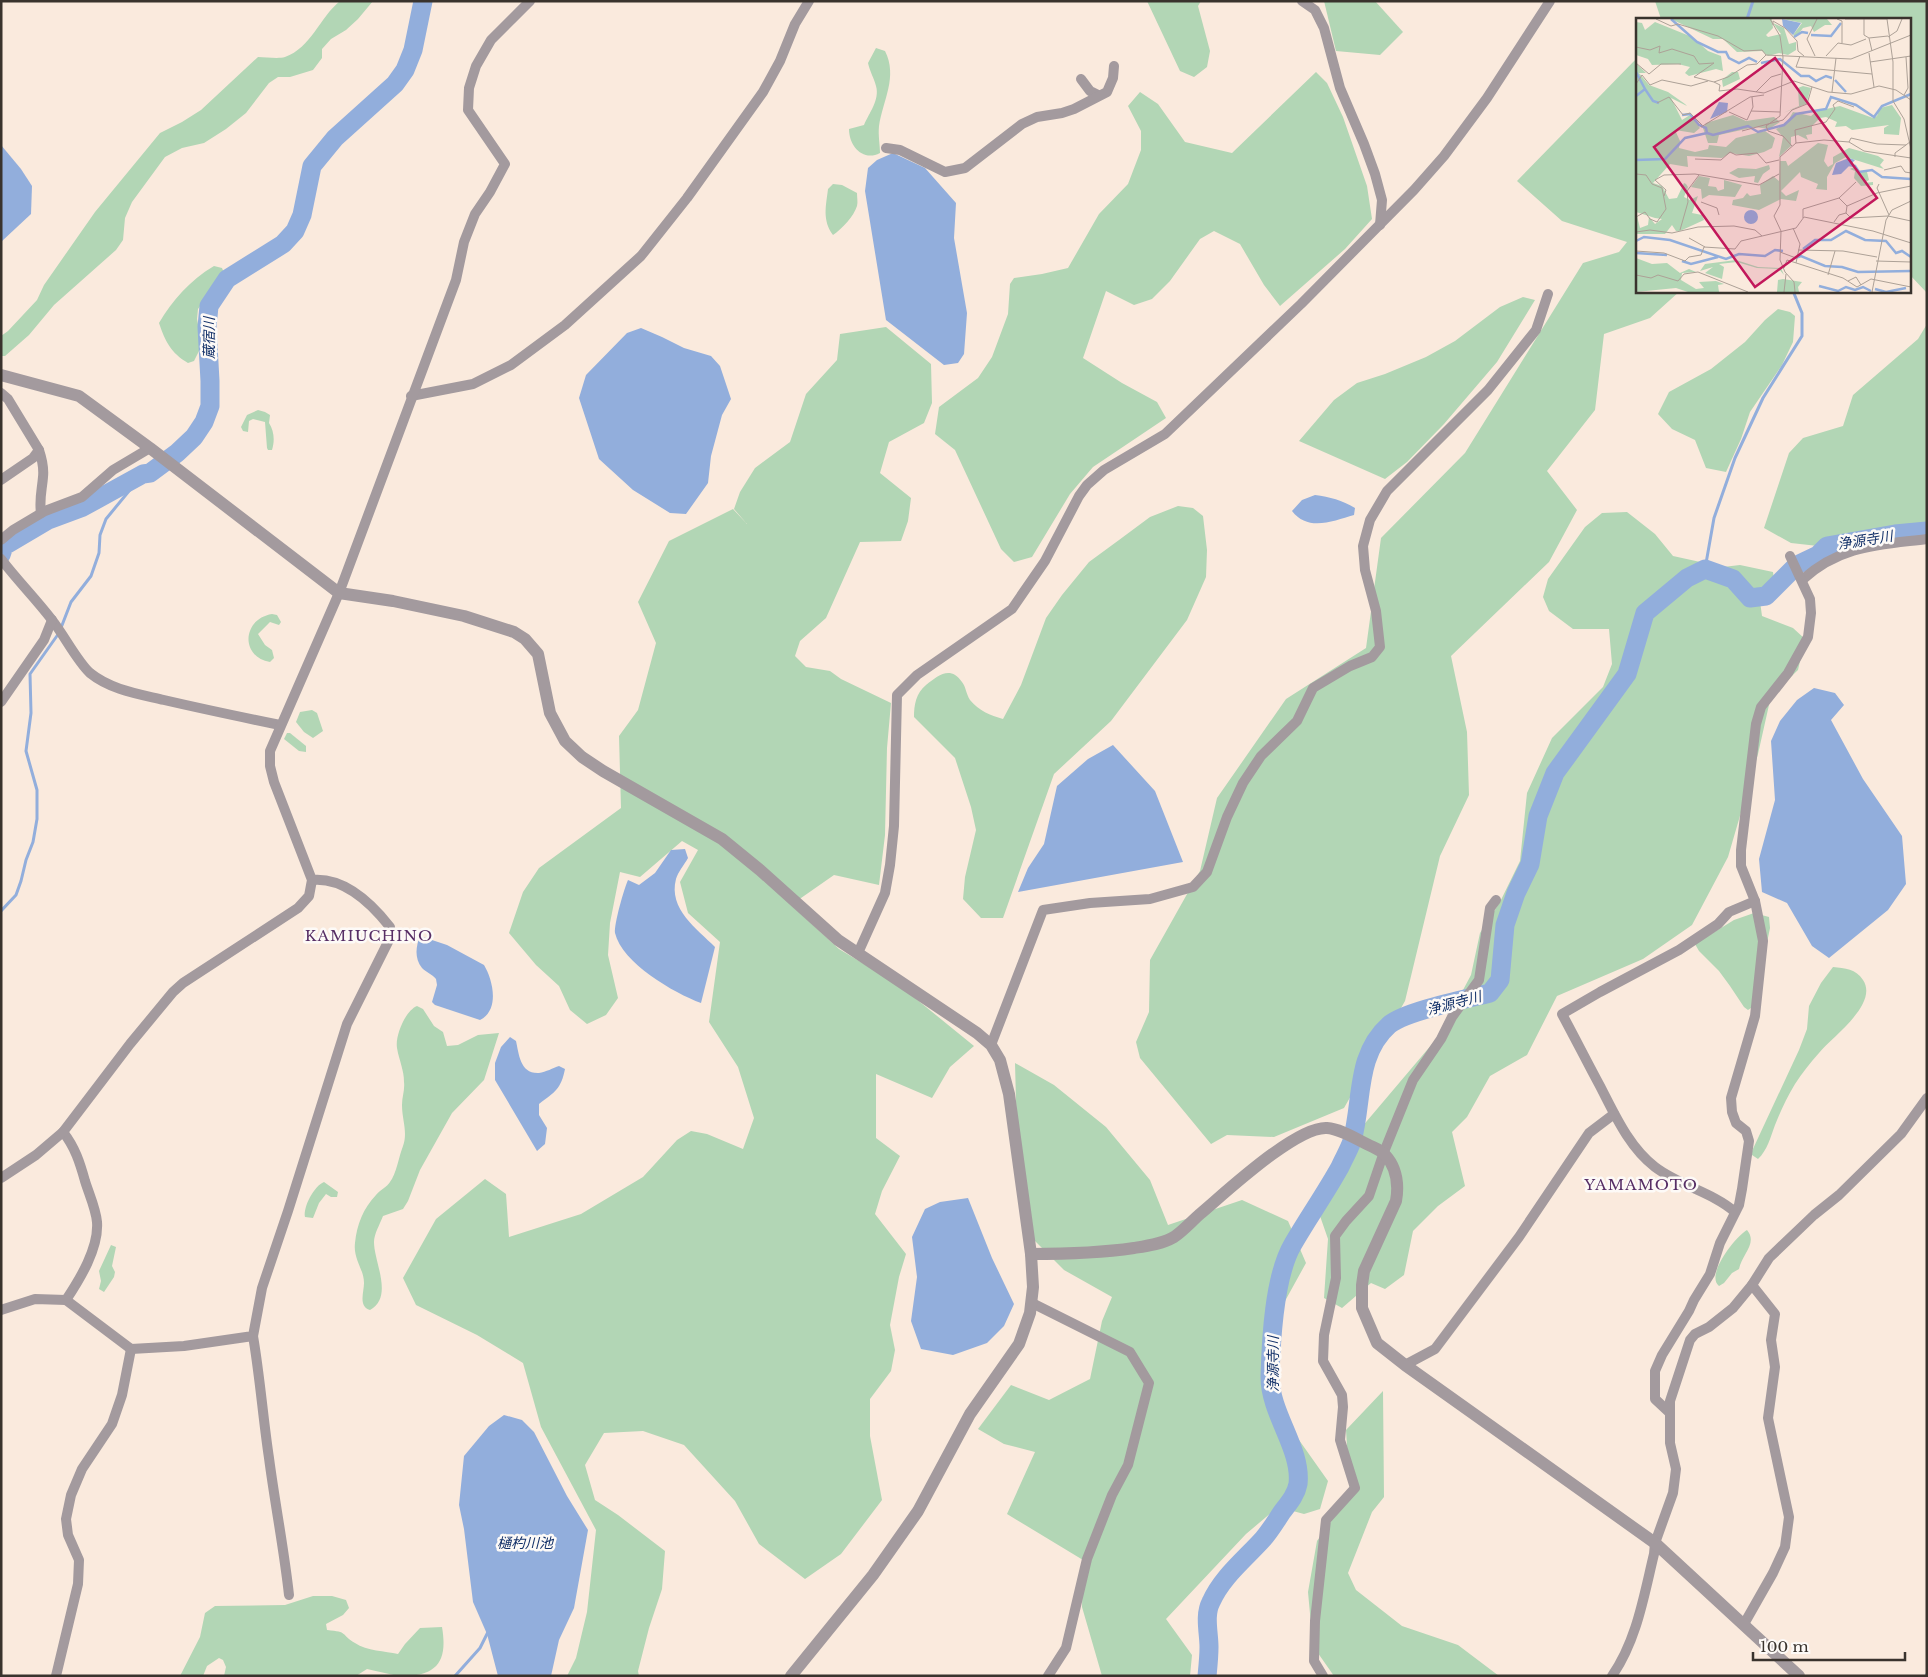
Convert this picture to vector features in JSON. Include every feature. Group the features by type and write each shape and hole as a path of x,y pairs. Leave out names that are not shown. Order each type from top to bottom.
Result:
{"street":[{"path":"1,1178 36,1155 63,1132 130,1044 174,992 195,974 298,908 308,896 312,880 277,790 270,766 270,751 339,593 456,280 464,242 475,214 506,164 468,110 469,88 476,66 491,40 530,1"},
{"path":"412,396 473,384 511,365 565,325 641,256 687,198 763,92 808,1"},
{"path":"1302,1 1315,10 1324,28 1340,88 1376,174 1382,200 1380,225"},
{"path":"858,953 885,893 890,865 894,826 897,695 917,675 1012,609 1044,561 1086,485 1104,470 1165,434 1414,190 1444,156 1487,98 1550,1"},
{"path":"886,148 900,150 945,172 965,168 978,160 1022,124 1037,117 1074,109 1106,92 1112,85 1114,66"},
{"path":"1081,79 1090,91 1098,95"},
{"path":"991,1046 1043,910 1090,903 1150,899 1193,887 1207,872 1227,817 1243,783 1261,756 1297,721 1313,688 1350,666 1372,657 1380,647 1376,611 1365,570 1363,546 1370,520 1387,491 1488,390 1536,330 1548,294"},
{"path":"1,375 79,396 339,593 393,601 464,616 514,632 525,639 538,654 550,713 565,741 582,757 722,839 827,930 977,1033 991,1046 1000,1060 1009,1094 1034,1288 1030,1313 1020,1344 970,1414 918,1511 873,1575 791,1676"},
{"path":"1,393 8,399 39,450 44,478 40,494 41,513"},
{"path":"1,540 13,530 41,513 82,497 113,470 150,448"},
{"path":"1,480 33,458 39,450"},
{"path":"1802,580 1822,564 1858,548 1927,539"},
{"path":"1670,1413 1655,1398 1655,1371 1662,1355 1710,1274 1720,1243 1735,1212 1742,1189 1749,1141 1746,1131 1736,1123 1732,1112 1731,1098 1755,1016 1763,941 1755,901 1741,866 1741,858 1756,724 1761,707 1788,673 1808,637 1811,613 1810,599 1790,556"},
{"path":"1,559 52,620 88,671 111,686 218,713 280,725"},
{"path":"1,702 44,640 52,620"},
{"path":"288,1595 284,1548 269,1458 262,1389 253,1336 262,1288 347,1024 390,938 390,927 377,910 343,885 327,880 312,880"},
{"path":"1323,1676 1314,1661 1315,1621 1326,1520 1355,1488 1340,1440 1344,1407 1342,1395 1323,1361 1324,1335 1336,1278 1335,1236 1369,1196 1380,1150 1413,1080 1441,1039 1452,1017 1479,980 1490,908 1496,900"},
{"path":"1735,1212 1724,1202 1676,1181 1639,1154 1614,1114 1562,1014 1679,950 1718,924 1729,912 1755,901"},
{"path":"1612,1676 1620,1665 1634,1634 1654,1554 1654,1544 1673,1493 1676,1469 1670,1443 1670,1401 1690,1340 1695,1334 1723,1317 1752,1284 1769,1258 1807,1221 1839,1195 1901,1134 1927,1098"},
{"path":"1405,1365 1435,1349 1519,1237 1589,1133 1614,1114"},
{"path":"1031,1254 1102,1253 1153,1245 1174,1237 1236,1183 1291,1141 1317,1129 1328,1128 1338,1131 1380,1150 1390,1160 1397,1178 1398,1191 1396,1201 1364,1271 1362,1285 1362,1308 1377,1343 1654,1544 1799,1676"},
{"path":"63,1132 74,1146 97,1221 96,1238 83,1272 66,1300"},
{"path":"1744,1624 1773,1574 1785,1548 1789,1517 1768,1418 1775,1367 1771,1340 1775,1314 1752,1284"},
{"path":"1,1310 35,1299 66,1300 131,1349 184,1346 253,1336"},
{"path":"1032,1303 1130,1352 1149,1384 1128,1465 1112,1495 1087,1559 1066,1648 1048,1676"},
{"path":"56,1676 78,1584 79,1560 68,1535 66,1519 71,1495 82,1469 112,1424 122,1395 131,1349"}],"green space":[{"path":"340,1 373,1 358,19 346,30 331,39 322,49 322,58 313,70 290,77 278,77 269,83 246,113 226,129 204,143 182,148 165,157 132,202 125,218 123,240 116,250 54,305 29,335 5,356 1,356 1,336 37,300 44,285 95,212 160,133 201,110 258,57 282,58 294,53 309,40"},
{"path":"1147,1 1201,1 1198,6 1210,51 1207,67 1194,77 1180,71"},
{"path":"1324,1 1375,1 1403,32 1380,55 1336,51"},
{"path":"1655,1 1927,1 1927,293 1910,275 1910,18 1661,18"},
{"path":"876,48 885,51 889,61 890,79 879,126 880,153 868,155 858,151 854,146 849,129 864,125 877,96 876,86 868,63"},
{"path":"1636,59 1636,292 1679,292 1650,318 1604,334 1595,410 1547,471 1577,510 1549,562 1451,656 1467,732 1469,795 1440,856 1405,1001 1344,1108 1274,1137 1227,1135 1211,1144 1140,1058 1136,1042 1149,1012 1150,960 1200,871 1217,798 1286,699 1366,648 1381,538 1465,453 1583,263 1619,252 1627,242 1562,221 1517,181"},
{"path":"1316,72 1327,83 1343,117 1367,186 1372,219 1345,249 1280,306 1264,285 1240,244 1214,231 1200,239 1170,281 1152,299 1134,305 1106,291 1083,358 1122,383 1157,402 1166,418 1093,467 1070,494 1032,557 1014,562 1001,549 955,450 935,434 939,407 978,378 992,357 1008,314 1010,284 1014,278 1068,268 1099,214 1128,184 1141,150 1141,131 1128,106 1140,92 1158,104 1185,142 1232,153"},
{"path":"833,184 842,185 857,193 857,206 844,226 833,235 827,224 826,207 828,189"},
{"path":"214,266 222,268 224,273 198,309 197,319 202,345 194,361 188,363 169,346 159,323 182,292"},
{"path":"1523,297 1535,300 1497,362 1444,424 1407,462 1385,479 1299,441 1334,400 1357,383 1426,357 1455,341 1500,307"},
{"path":"1778,309 1790,312 1795,316 1793,342 1782,365 1750,412 1741,439 1726,472 1706,468 1695,440 1672,429 1658,414 1669,392 1711,369 1745,342"},
{"path":"1927,324 1927,533 1842,535 1818,546 1791,543 1764,528 1789,453 1803,438 1843,426 1853,395 1918,339"},
{"path":"886,327 931,364 932,403 924,423 889,442 880,473 911,498 908,521 901,541 860,542 826,618 800,641 795,656 806,667 830,671 841,679 891,703 887,748 885,835 879,885 834,875 791,905 839,949 899,985 974,1046 950,1067 932,1098 876,1074 876,1138 900,1156 882,1191 875,1214 906,1254 899,1277 890,1325 895,1350 891,1371 870,1399 870,1436 882,1500 841,1554 805,1579 759,1544 735,1501 684,1445 643,1431 604,1433 585,1465 595,1500 665,1551 662,1589 649,1628 638,1671 639,1676 567,1676 576,1658 587,1612 596,1530 541,1427 523,1363 477,1335 416,1305 403,1278 436,1219 485,1179 506,1194 509,1237 581,1214 643,1177 677,1140 691,1131 707,1134 743,1149 754,1118 738,1067 709,1022 720,942 688,913 680,882 698,850 682,841 640,877 620,872 610,923 608,955 618,998 606,1015 587,1024 570,1010 559,986 536,965 509,933 523,892 539,868 621,808 619,736 638,710 656,643 638,602 669,541 733,509 747,524 734,509 740,492 755,468 790,442 806,394 837,360 840,334"},
{"path":"258,410 270,415 269,423 274,436 272,450 267,448 265,422 253,419 249,421 248,432 243,431 241,427 247,415"},
{"path":"1178,506 1193,508 1203,516 1207,550 1206,577 1187,620 1111,721 1054,774 1003,918 981,918 963,899 965,877 976,830 971,807 955,758 914,717 918,695 935,678 948,673 953,674 962,682 973,704 985,712 1003,719 1021,685 1046,618 1089,562 1150,517"},
{"path":"1627,512 1655,534 1673,556 1723,567 1740,565 1773,572 1774,580 1759,594 1762,616 1793,628 1805,639 1798,670 1771,696 1758,754 1728,857 1692,925 1643,959 1557,996 1527,1055 1490,1076 1467,1117 1452,1132 1465,1186 1438,1206 1413,1231 1404,1275 1385,1289 1371,1283 1342,1308 1324,1298 1328,1239 1320,1216 1339,1154 1438,1037 1471,975 1480,933 1500,902 1520,861 1527,793 1552,738 1603,687 1612,664 1609,629 1573,629 1549,611 1543,597 1548,579 1585,527 1602,513"},
{"path":"272,614 277,615 281,622 279,625 270,622 258,634 265,645 272,650 274,658 270,662 260,659 253,653 248,638 250,630 255,623 262,617"},
{"path":"312,710 317,713 323,731 313,738 304,732 296,722 300,712"},
{"path":"287,733 290,733 306,746 306,752 299,751 284,739"},
{"path":"1754,913 1769,917 1770,928 1754,1006 1748,1010 1719,971 1699,951 1695,944 1734,920"},
{"path":"1833,967 1850,970 1860,976 1866,989 1865,999 1852,1020 1806,1068 1789,1094 1766,1148 1758,1159 1752,1155 1752,1151 1799,1050 1807,1029 1809,1006 1821,983"},
{"path":"417,1006 423,1009 434,1026 443,1032 447,1046 458,1045 478,1035 499,1033 484,1080 452,1113 420,1170 403,1209 383,1216 374,1239 381,1279 381,1297 370,1310 366,1308 363,1302 364,1278 355,1249 356,1236 361,1217 378,1193 392,1179 404,1141 405,1131 402,1105 404,1078 397,1043 399,1031 405,1018"},
{"path":"1015,1063 1054,1085 1106,1127 1150,1180 1168,1225 1242,1200 1288,1221 1306,1263 1264,1339 1275,1406 1328,1481 1320,1509 1304,1514 1278,1507 1246,1534 1166,1619 1192,1655 1190,1676 1102,1676 1082,1607 1083,1560 1007,1514 1035,1452 1004,1444 978,1429 1011,1385 1049,1400 1090,1379 1102,1321 1112,1297 1064,1270 1033,1239 1018,1176"},
{"path":"324,1182 338,1192 337,1197 331,1197 326,1194 319,1203 313,1218 305,1217 310,1197 320,1184"},
{"path":"1747,1230 1751,1239 1750,1244 1739,1269 1719,1286 1716,1281 1716,1273 1719,1265 1730,1247"},
{"path":"111,1245 116,1247 112,1266 115,1272 114,1277 104,1292 99,1289 101,1281 99,1271"},
{"path":"1383,1391 1384,1497 1372,1512 1348,1573 1356,1590 1402,1626 1458,1645 1499,1676 1334,1676 1313,1646 1308,1592 1317,1541 1350,1495 1346,1430"},
{"path":"313,1596 332,1596 346,1600 349,1608 343,1615 326,1624 327,1630 342,1633 360,1646 370,1649 398,1654 420,1628 442,1627 443,1650 441,1658 431,1670 411,1676 398,1676 367,1669 356,1676 224,1676 226,1667 223,1660 219,1658 207,1666 203,1676 180,1676 200,1637 205,1613 215,1606 285,1605"}],"water":[{"path":"1,145 32,186 31,214 1,242"},
{"path":"893,153 925,168 956,203 954,238 967,313 964,354 958,363 944,365 886,320 865,191 868,168 877,160"},
{"path":"641,328 684,348 711,356 720,366 731,399 722,415 711,456 708,483 686,514 670,513 633,490 599,459 579,398 586,375 627,333"},
{"path":"1315,495 1336,499 1350,505 1355,508 1354,515 1329,522 1313,523 1298,517 1292,511 1302,500"},
{"path":"1814,688 1835,693 1844,705 1831,720 1863,779 1902,836 1906,884 1888,910 1829,958 1812,946 1787,903 1762,892 1759,859 1775,800 1771,741 1780,721 1797,700"},
{"path":"1113,745 1155,791 1183,862 1018,892 1028,868 1044,844 1057,786 1088,759"},
{"path":"685,849 688,858 676,879 676,900 686,918 715,947 701,1003 677,992 638,966 620,944 615,933 622,898 628,880 639,885 655,873 671,850"},
{"path":"420,936 447,945 484,965 490,979 493,994 490,1009 480,1020 435,1005 432,1002 437,985 436,979 419,964 417,948"},
{"path":"510,1037 516,1041 521,1062 528,1070 539,1073 559,1066 565,1069 559,1086 539,1104 539,1115 547,1128 545,1144 537,1151 495,1080 495,1063 501,1047"},
{"path":"968,1198 992,1258 1014,1304 1004,1326 987,1343 953,1355 921,1349 911,1321 917,1277 912,1237 925,1209 940,1202"},
{"name":"樋杓川池","path":"504,1415 522,1420 534,1432 567,1496 588,1530 574,1608 559,1640 551,1676 498,1676 487,1634 473,1602 464,1529 459,1505 464,1456 489,1426"}],"waterway":[{"name":"蔵宿川","path":"1,555 4,546 48,520 83,507 143,474 150,473 177,453 194,437 204,422 210,406 207,327 209,306 227,279 283,244 295,231 302,215 312,166 335,138 395,84 405,70 413,50 423,1"},
{"path":"1747,18 1753,1"},
{"path":"1705,569 1714,518 1735,458 1763,398 1802,336 1802,313 1793,292"},
{"path":"1,911 16,895 33,842 37,819 37,790 26,751 31,713 30,674 59,633 71,602 91,576 99,553 100,535 106,519 143,474"},
{"name":"浄源寺川","path":"1207,1676 1209,1658 1207,1618 1211,1602 1221,1584 1268,1533 1292,1499 1297,1488 1298,1471 1295,1458 1271,1391 1271,1345 1278,1290 1287,1257 1293,1244 1340,1167 1351,1144 1365,1065 1370,1050 1378,1037 1389,1025 1408,1015 1490,993 1500,980 1505,925 1516,893 1530,864 1538,816 1555,773 1627,674 1645,613 1687,578 1705,569 1733,579 1750,598 1766,596 1797,565 1818,555 1827,546 1895,534 1927,531"},
{"path":"455,1676 480,1648 489,1630"}],"district":[{"name":"KAMIUCHINO","path":"369,936"},
{"name":"YAMAMOTO","path":"1641,1185"}]}
